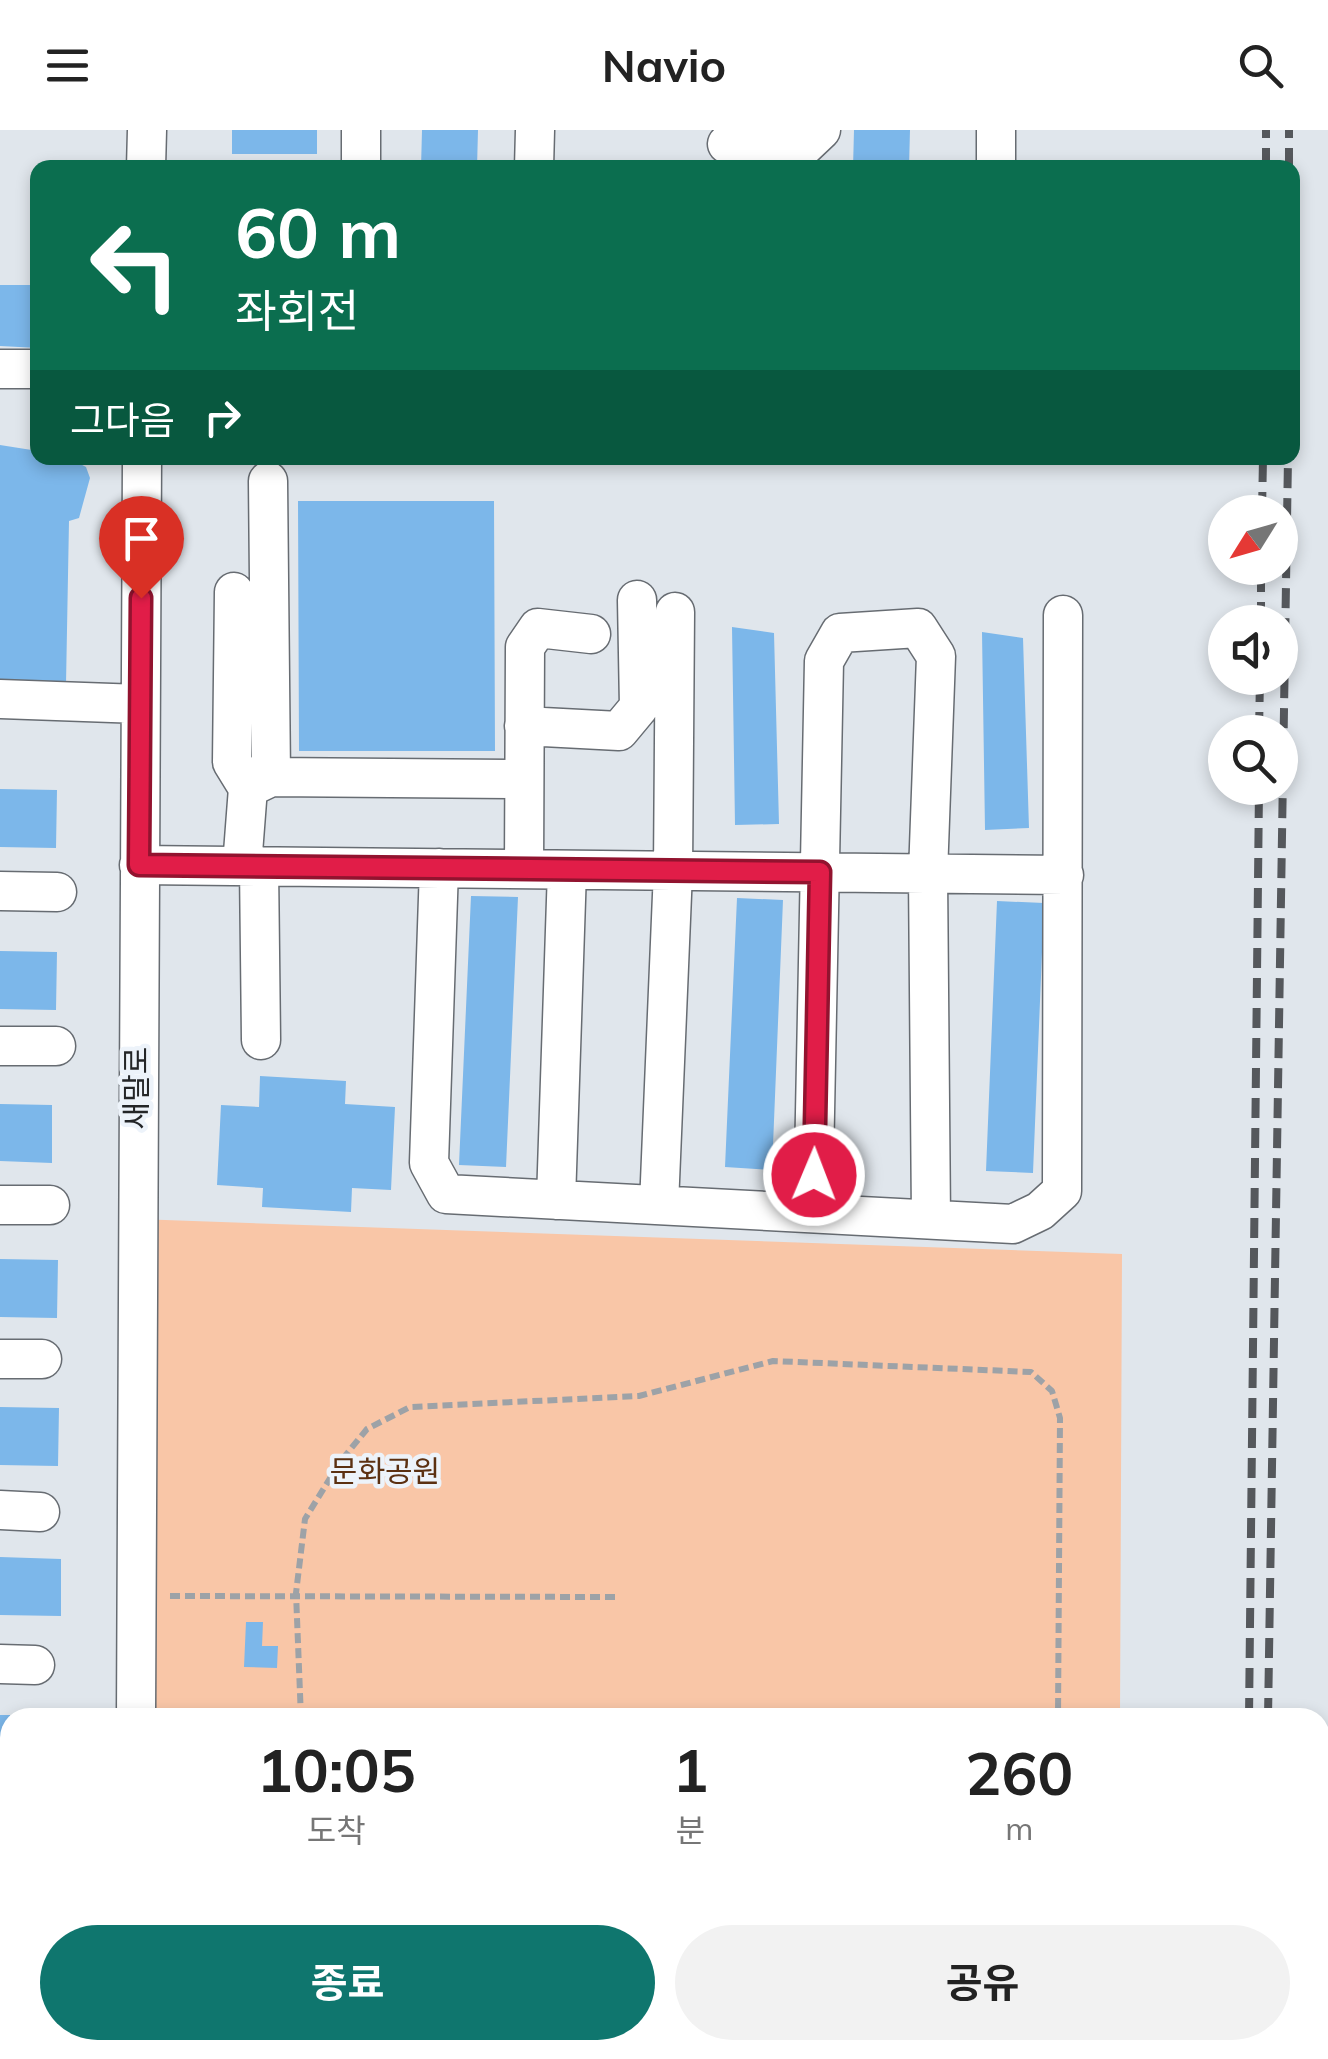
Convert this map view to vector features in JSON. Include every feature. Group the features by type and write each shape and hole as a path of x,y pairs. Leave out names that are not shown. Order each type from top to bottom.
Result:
{"street":[{"path":"146,160 147,130"},
{"path":"361,160 362,130"},
{"path":"534,160 535,130"},
{"path":"727,144 802,148 821,130"},
{"path":"996,130 996,160"},
{"path":"0,368 30,369"},
{"name":"새말로","path":"136,1708 142,465"},
{"path":"262,1040 251,866 260,782 268,481"},
{"path":"234,592 232,762 260,782 524,779"},
{"path":"524,726 619,731 639,707 637,600"},
{"path":"658,1205 673,871 675,612"},
{"path":"440,868 429,1163 446,1194 1013,1224 1040,1211 1062,1191 1062,615"},
{"path":"524,869 525,647 538,628 591,634"},
{"path":"813,1213 824,660 840,634 918,628 936,656 928,874 931,1219"},
{"path":"0,699 140,704"},
{"path":"139,865 1064,875"},
{"path":"556,1200 568,870"},
{"path":"0,891 57,892"},
{"path":"0,1046 56,1046"},
{"path":"0,1204 50,1205"},
{"path":"0,1358 42,1359"},
{"path":"0,1510 40,1512"}],"path":[{"path":"301,1708 296,1593 306,1519 368,1430 410,1407 639,1396 772,1360 1031,1372 1052,1391 1060,1418 1058,1708"},
{"path":"134,1596 296,1593 615,1597"}],"green space":[{"name":"문화공원","path":"137,1219 1122,1254 1120,1708 136,1708"}],"building":[{"path":"232,130 317,130 317,154 232,154"},
{"path":"422,130 478,130 477,160 421,160"},
{"path":"854,130 910,130 909,160 853,160"},
{"path":"0,285 30,285 30,348 0,346"},
{"path":"0,445 30,450 30,465 82,465 90,478 79,518 69,521 66,684 0,682"},
{"path":"298,501 494,501 495,751 299,751"},
{"path":"732,627 774,633 779,824 735,825"},
{"path":"982,632 1023,638 1029,828 985,830"},
{"path":"0,789 57,790 56,848 0,847"},
{"path":"471,896 518,897 506,1167 459,1165"},
{"path":"737,898 783,900 772,1170 725,1167"},
{"path":"997,901 1044,903 1033,1173 986,1171"},
{"path":"0,951 57,952 56,1010 0,1009"},
{"path":"260,1076 346,1081 345,1104 395,1107 391,1190 352,1188 351,1212 262,1207 263,1188 217,1185 221,1105 259,1107"},
{"path":"0,1104 52,1105 52,1163 0,1161"},
{"path":"0,1259 58,1260 57,1318 0,1317"},
{"path":"0,1407 59,1408 58,1466 0,1465"},
{"path":"0,1557 61,1559 61,1616 0,1615"},
{"path":"246,1622 263,1622 262,1646 278,1646 277,1668 244,1667"}],"railway":[{"path":"1266,130 1266,160"},
{"path":"1289,130 1289,160"},
{"path":"1262,495 1263,465"},
{"path":"1268,1708 1288,465"},
{"path":"1261,585 1261,605"},
{"path":"1259,715 1260,695"},
{"path":"1249,1708 1259,805"}],"route":[{"path":"141,598 139,865 820,872 814,1175"}]}
